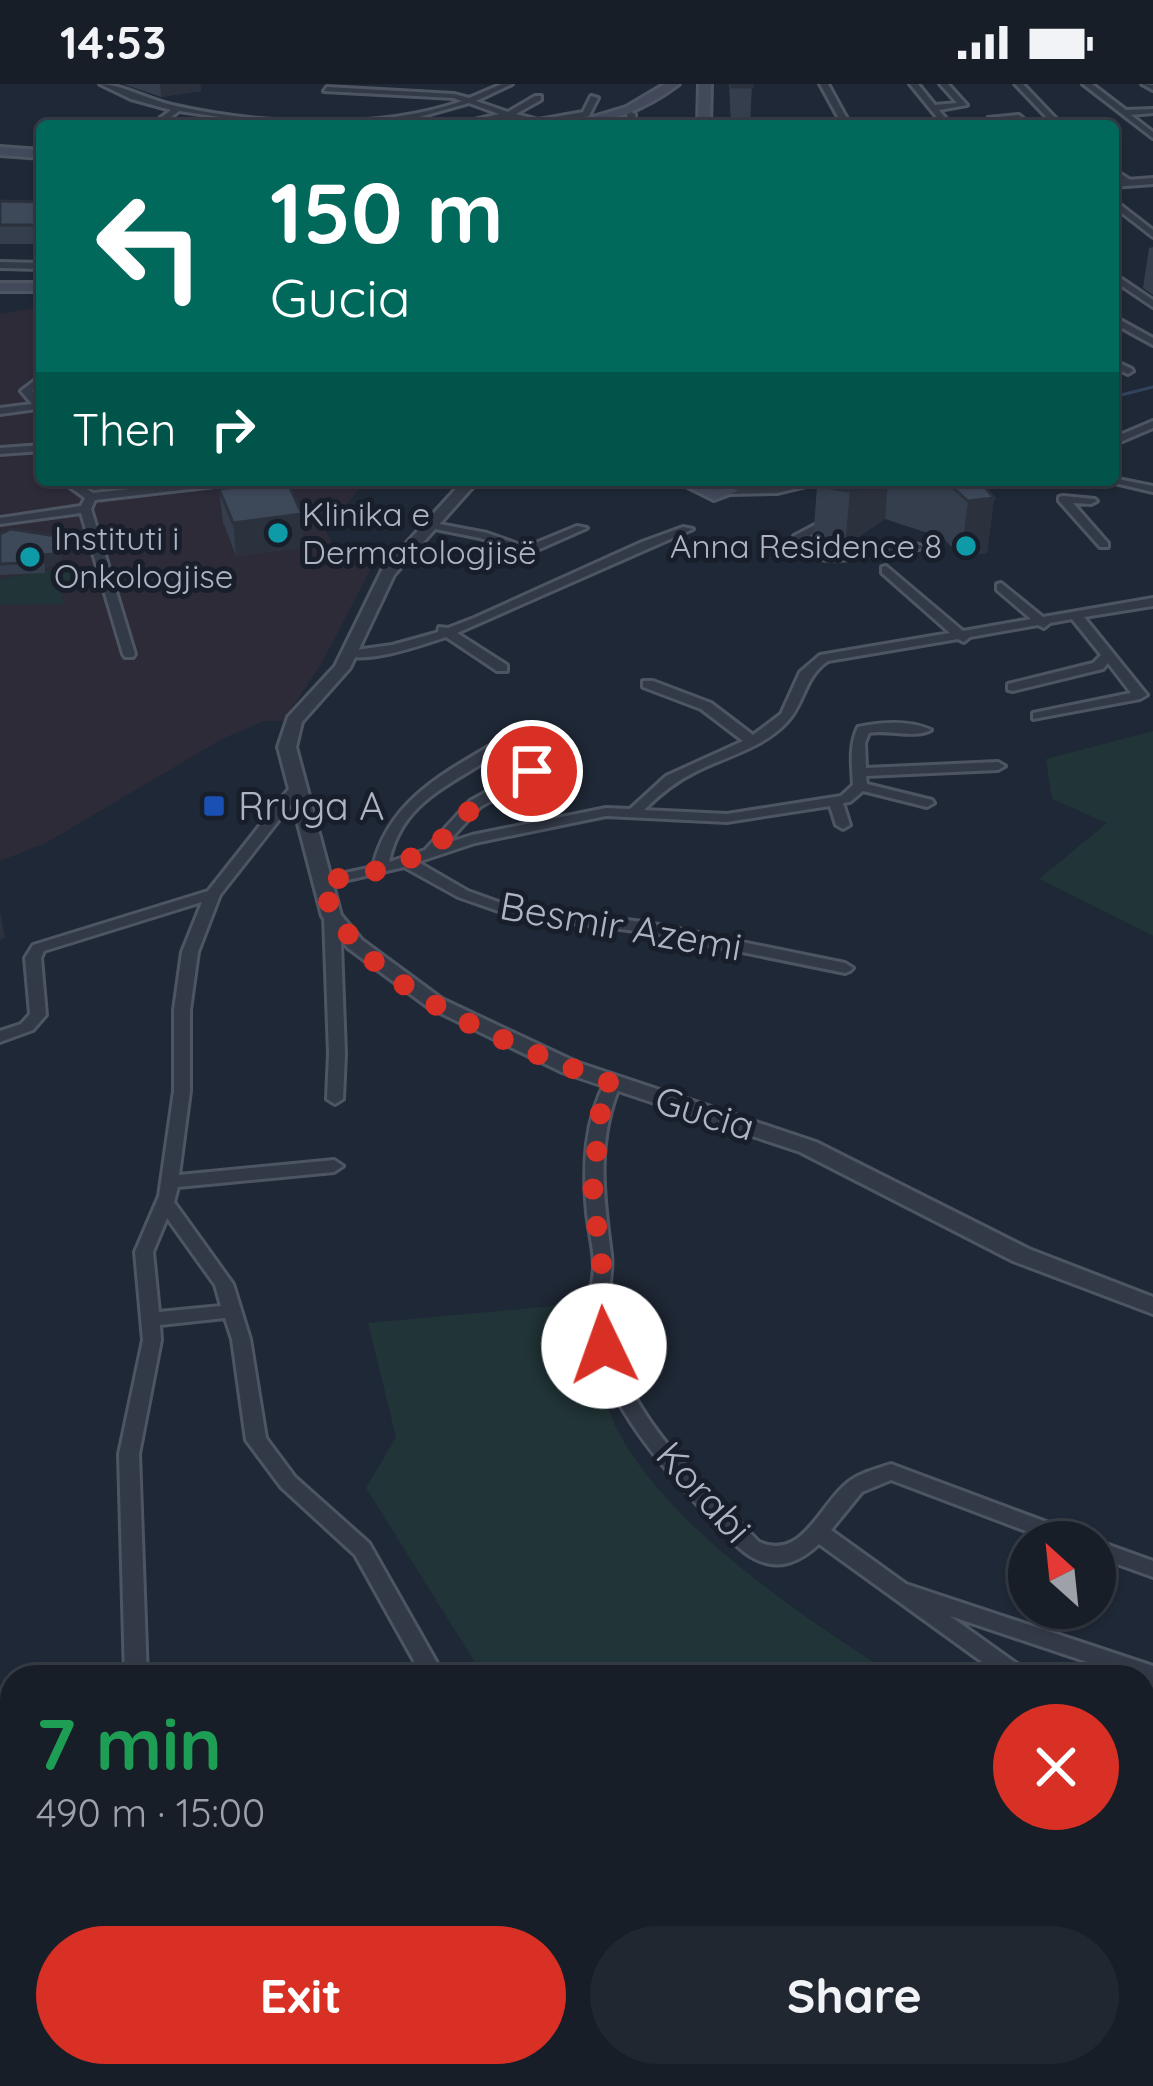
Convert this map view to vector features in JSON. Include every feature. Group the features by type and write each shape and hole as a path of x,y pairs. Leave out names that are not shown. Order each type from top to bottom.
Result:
{"main road":[{"path":"631,120 675,85"},
{"path":"591,120 630,109 675,85 709,85"},
{"path":"705,120 709,85"},
{"path":"709,85 716,120"},
{"path":"0,149 36,152"},
{"path":"0,284 36,284"},
{"path":"695,486 714,495 730,491"},
{"path":"719,486 730,491"}],"street":[{"path":"104,84 176,110 379,120 418,116 508,84"},
{"path":"824,84 844,120"},
{"path":"914,84 943,120"},
{"path":"932,108 964,106 944,84"},
{"path":"1018,84 1054,120"},
{"path":"1087,84 1153,136"},
{"path":"314,88 446,96 531,120"},
{"path":"476,120 538,98"},
{"path":"570,120 588,112 594,98"},
{"path":"162,120 176,110"},
{"path":"1123,113 1153,111"},
{"path":"992,118 1022,120"},
{"path":"1119,176 1129,183"},
{"path":"1119,184 1153,181"},
{"path":"1119,206 1148,225 1153,234"},
{"path":"0,265 36,266"},
{"path":"1119,280 1153,304"},
{"path":"1119,322 1153,342"},
{"path":"1119,366 1128,371"},
{"path":"0,411 36,408"},
{"path":"1119,439 1153,424"},
{"path":"0,451 36,448"},
{"path":"1146,488 1153,477"},
{"path":"72,486 88,503 129,654"},
{"path":"0,521 201,486"},
{"path":"349,655 380,582 466,486"},
{"path":"730,491 802,486"},
{"path":"1091,501 1063,499 1104,545"},
{"path":"846,512 798,538 800,550 838,562 885,546 919,547"},
{"path":"429,525 483,535 526,551 581,528"},
{"path":"349,655 510,607 687,529"},
{"path":"886,570 964,638"},
{"path":"1000,587 1044,624"},
{"path":"636,810 679,771 784,720 799,678 824,658 964,638 1153,602"},
{"path":"1037,716 1139,699 1139,691 1077,617"},
{"path":"443,630 502,668"},
{"name":"Gucia","path":"349,655 288,741 332,916 355,944 435,1003 524,1048 613,1084 808,1147 1021,1255 1153,1306"},
{"path":"1013,687 1098,666 1109,655"},
{"path":"648,684 706,706 751,740"},
{"path":"322,882 380,870 432,850 636,810 727,818 852,796 861,779 858,743 863,730 883,726 924,730"},
{"path":"380,870 388,837 410,806 503,743"},
{"path":"432,850 475,805 566,754"},
{"path":"861,779 998,766"},
{"path":"861,779 927,803"},
{"path":"136,1665 130,1454 152,1319 144,1252 168,1193 182,1090 182,1010 190,952 213,895 297,788"},
{"path":"835,800 843,825"},
{"name":"Besmir Azemi","path":"405,861 463,895 513,912 644,927 845,968"},
{"path":"0,1037 27,1027 38,1015 33,958 46,944 213,895"},
{"path":"332,916 331,984 339,1060 335,1099"},
{"name":"Korabi","path":"613,1084 601,1107 592,1198 603,1273 596,1312 612,1364 659,1443 752,1548 763,1556 787,1556 818,1532 856,1486 891,1472 1021,1521"},
{"path":"168,1193 334,1166"},
{"path":"168,1193 209,1256 234,1311 256,1440 288,1482 362,1549 427,1665"},
{"path":"152,1319 234,1311"},
{"path":"818,1532 1002,1665"},
{"path":"1116,1556 1153,1569"},
{"path":"895,1589 1123,1665"}],"shaded area":[{"path":"36,308 36,486 362,486 325,529 333,544 378,555 323,661 283,721 264,721 222,739 46,843 0,861 0,314"}],"green space":[{"path":"71,569 73,589 60,590 65,604 0,605 0,579"},
{"path":"1153,731 1153,936 1039,879 1107,823 1052,799 1046,759"},
{"path":"575,1304 616,1427 668,1500 781,1599 879,1665 477,1665 366,1488 396,1437 368,1323"}],"building":[{"path":"0,201 36,202 36,225 0,225"},
{"path":"289,486 302,514 233,523 219,489"},
{"path":"817,486 857,486 850,491"},
{"path":"951,486 984,486 994,498 968,501"},
{"path":"11,529 56,536 61,553 43,555 43,562 0,564 0,534"}],"waterway":[{"path":"1119,396 1153,387"}],"place":[{"name":"Klinika e Dermatologjisë","path":"278,533"},
{"name":"Anna Residence 8","path":"966,546"},
{"name":"Instituti i Onkologjise","path":"30,557"},
{"name":"Rruga A","path":"214,806"}],"route":[{"path":"532,771 457,819 432,850 380,870 322,882 326,902 342,931 403,981 470,1023 613,1084 601,1107 592,1198 603,1273 596,1312 604,1346"}]}
